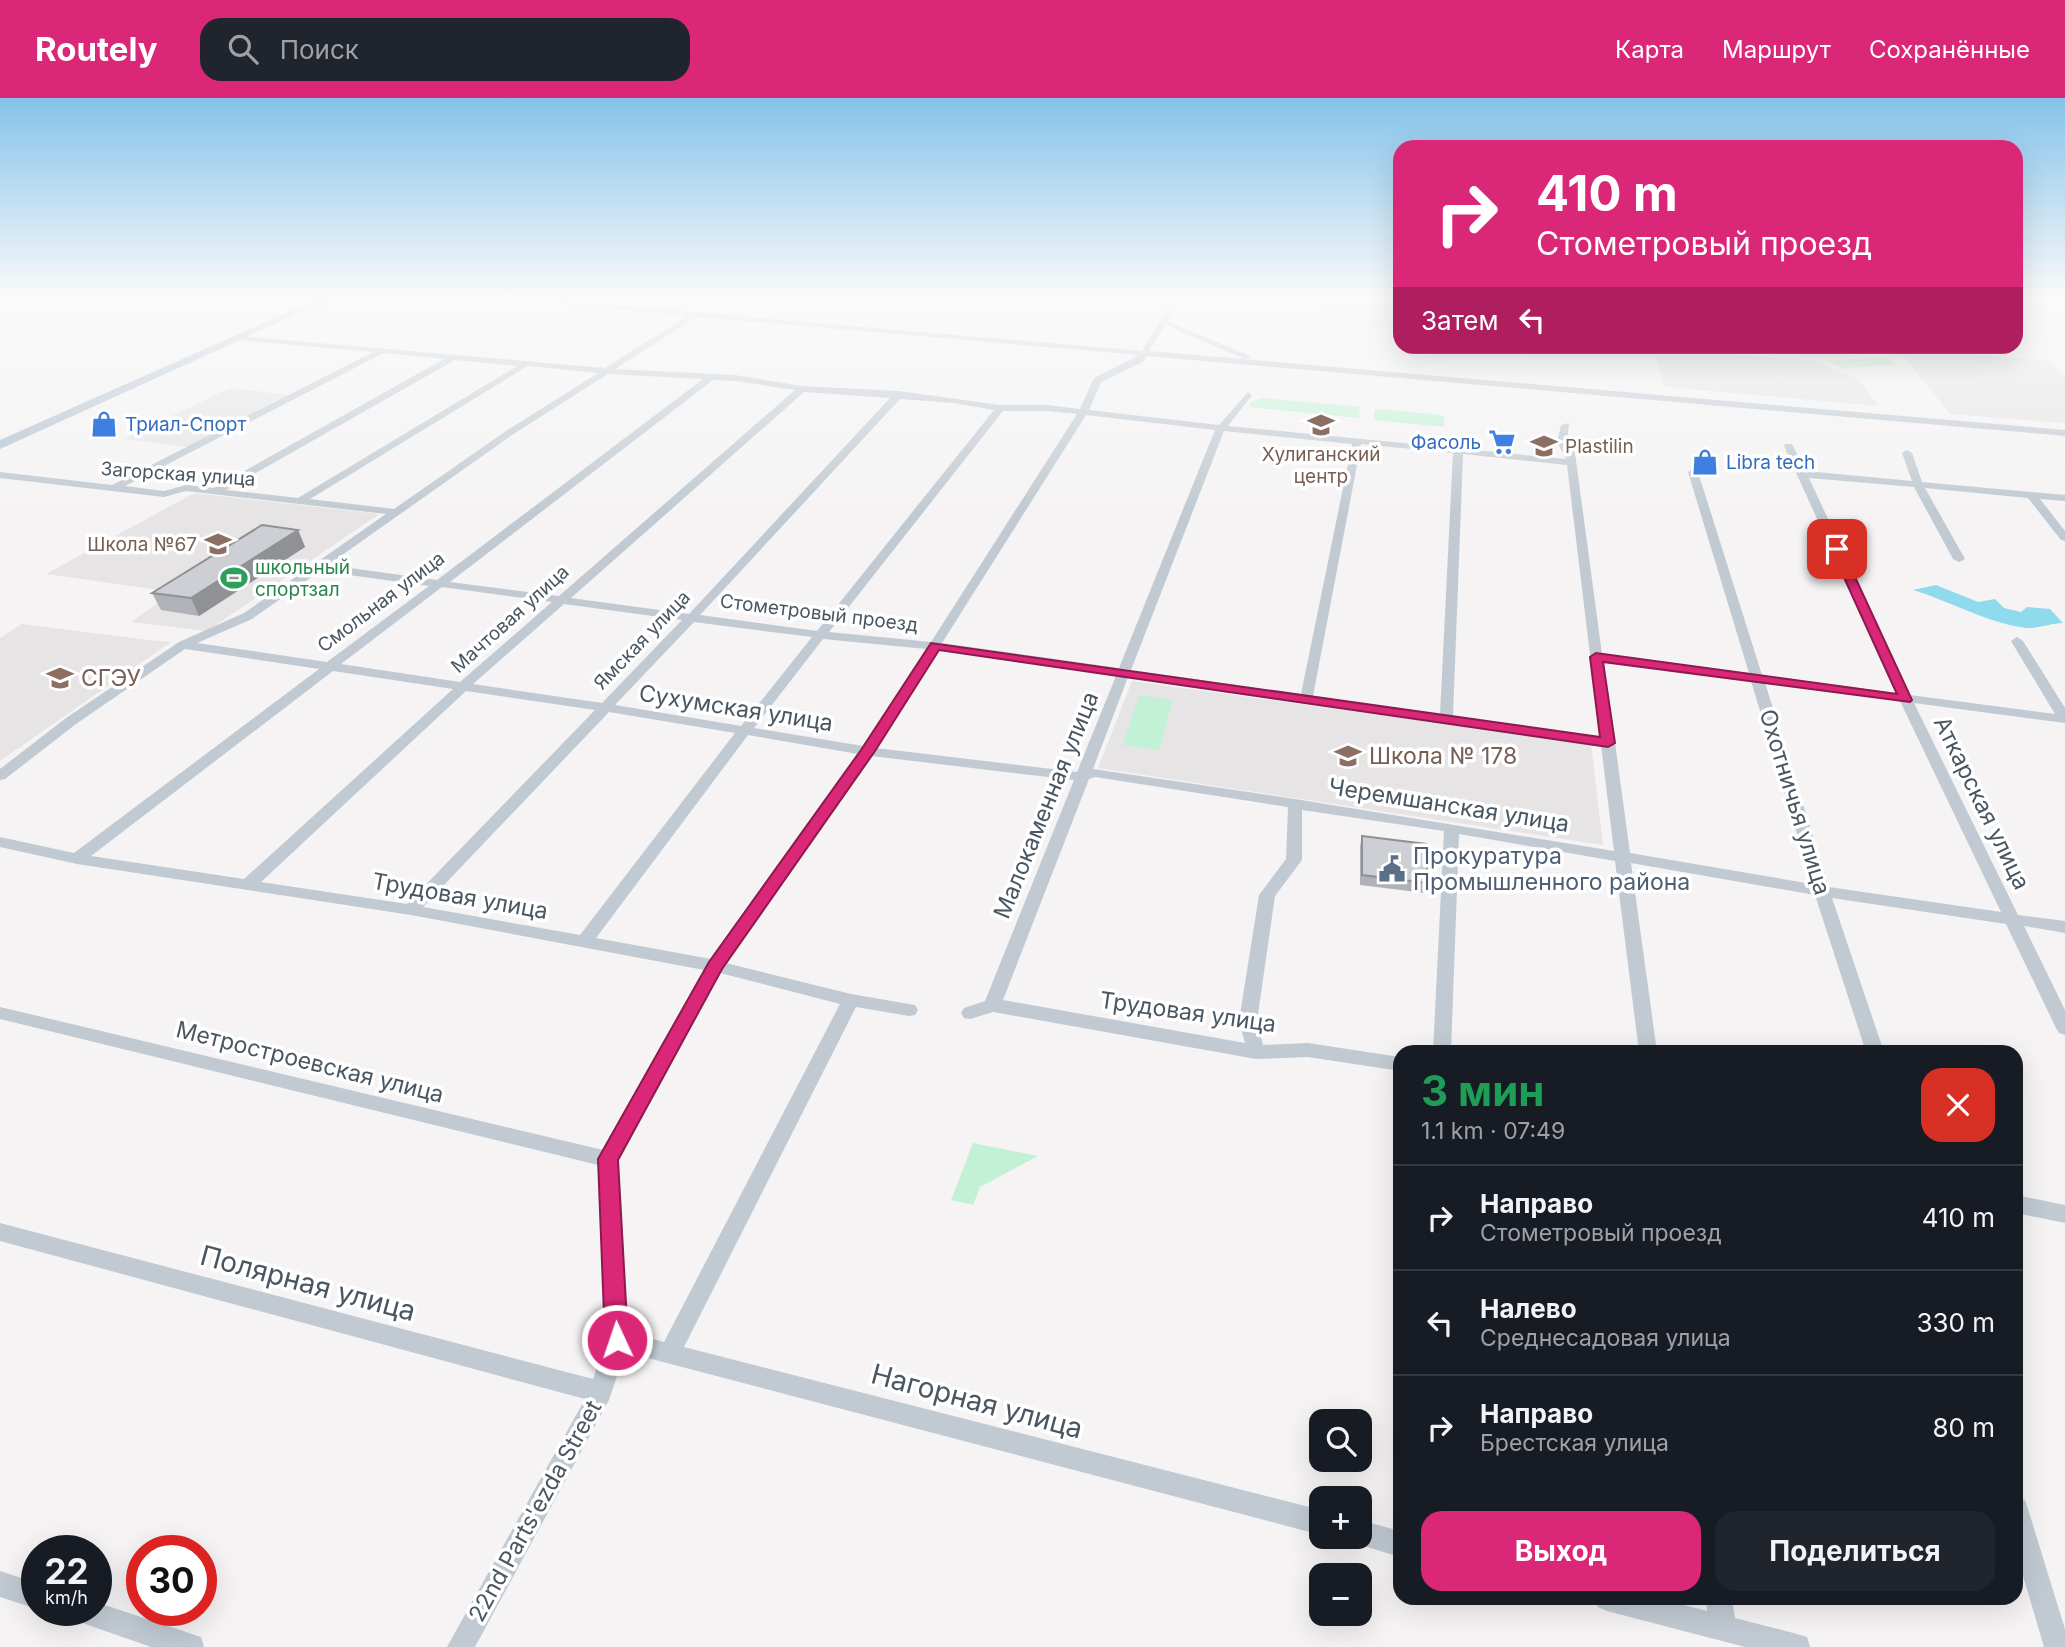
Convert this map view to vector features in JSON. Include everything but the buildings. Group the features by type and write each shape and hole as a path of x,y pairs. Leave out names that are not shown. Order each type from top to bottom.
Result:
{"main road":[{"path":"0,445 174,367"}],"street":[{"path":"114,488 350,367"},
{"path":"216,491 437,367"},
{"path":"300,501 521,367"},
{"path":"559,367 735,378 802,389 900,394 1000,408 1084,411 1221,428 1571,462"},
{"path":"0,776 72,721 183,645 248,616 509,433 613,367"},
{"path":"608,1159 715,966 867,751 936,646 1084,411 1097,380 1124,367"},
{"path":"1304,367 2065,433"},
{"name":"Смольная улица","path":"77,859 710,378"},
{"name":"Мачтовая улица","path":"248,884 461,688 802,389"},
{"name":"Ямская улица","path":"411,911 692,617 900,394"},
{"name":"Малокаменная улица","path":"992,1005 1221,428 1248,395"},
{"path":"583,943 744,731 1000,408"},
{"path":"1566,425 1562,442 1570,453 1647,1045"},
{"path":"1306,700 1357,442"},
{"name":"Аткарская улица","path":"1789,446 1906,700 2065,1028"},
{"path":"1446,720 1458,451"},
{"path":"1907,453 1919,486 1959,559"},
{"name":"Охотничья улица","path":"1693,472 1822,891 1873,1045"},
{"path":"1802,474 2065,498"},
{"name":"Загорская улица","path":"0,475 164,494 186,488 394,512"},
{"path":"2034,497 2065,538"},
{"name":"Стометровый проезд","path":"316,567 562,598 821,635 936,646 1608,743"},
{"path":"2017,641 2065,719"},
{"name":"Сухумская улица","path":"183,645 604,707 867,751"},
{"path":"1596,657 2065,719"},
{"name":"Черемшанская улица","path":"867,751 1081,777 1094,773 1451,828 1822,891 2065,927"},
{"path":"1256,1052 1248,1021 1267,895 1294,860 1295,803"},
{"path":"1443,1045 1451,828"},
{"name":"Трудовая улица","path":"0,842 77,859 411,911 715,966 851,1000 909,1010"},
{"path":"669,1354 851,1000"},
{"path":"970,1013 992,1005"},
{"name":"Трудовая улица","path":"992,1005 1256,1052 1308,1050 1393,1064"},
{"name":"Метростроевская улица","path":"0,1013 608,1159"},
{"name":"22nd Parts'ezda Street","path":"460,1647 601,1392 617,1340 608,1159"},
{"path":"2023,1205 2065,1214"},
{"name":"Полярная улица","path":"0,1232 601,1392"},
{"name":"Нагорная улица","path":"617,1340 1309,1520"},
{"path":"2023,1533 2057,1647"},
{"path":"1372,1536 1393,1542"},
{"path":"0,1584 21,1591"},
{"path":"1635,1605 1797,1647"},
{"path":"1720,1605 1723,1628"},
{"path":"112,1621 191,1647"}],"shaded area":[{"path":"1658,367 1829,367 1858,379 1879,406 1665,387"},
{"path":"1913,367 2056,367 2065,376 2065,423 1950,414"},
{"path":"230,388 290,395 188,447 124,439"},
{"name":"Школа №67","path":"194,493 379,514 207,631 131,622 174,592 46,574"},
{"name":"СГЭУ","path":"22,624 171,642 0,761 0,638"},
{"name":"Школа № 178","path":"1132,681 1591,744 1603,845 1098,768"}],"green space":[{"path":"1261,398 1361,407 1357,412 1360,412 1359,418 1250,407 1250,403"},
{"path":"1374,410 1441,415 1444,416 1444,427 1374,420"},
{"path":"1139,695 1173,700 1159,750 1123,745"},
{"path":"973,1143 1038,1156 980,1187 973,1205 951,1200"}],"water":[{"path":"1936,585 1978,602 1995,599 2004,608 2021,612 2027,607 2050,609 2063,623 2031,628 2011,625 1913,590"}],"place":[{"name":"Триал-Спорт","path":"104,424"},
{"name":"Хулиганский центр","path":"1321,425"},
{"name":"Фасоль","path":"1502,442"},
{"name":"Plastilin","path":"1544,446"},
{"name":"Libra tech","path":"1705,462"},
{"name":"Школа №67","path":"218,544"},
{"name":"школьный спортзал","path":"234,578"},
{"name":"СГЭУ","path":"60,678"},
{"name":"Школа № 178","path":"1348,756"},
{"name":"Прокуратура Промышленного района","path":"1392,869"}],"route":[{"path":"617,1340 608,1159 715,966 867,751 936,646 1608,743 1596,657 1906,700 1837,549"}]}
